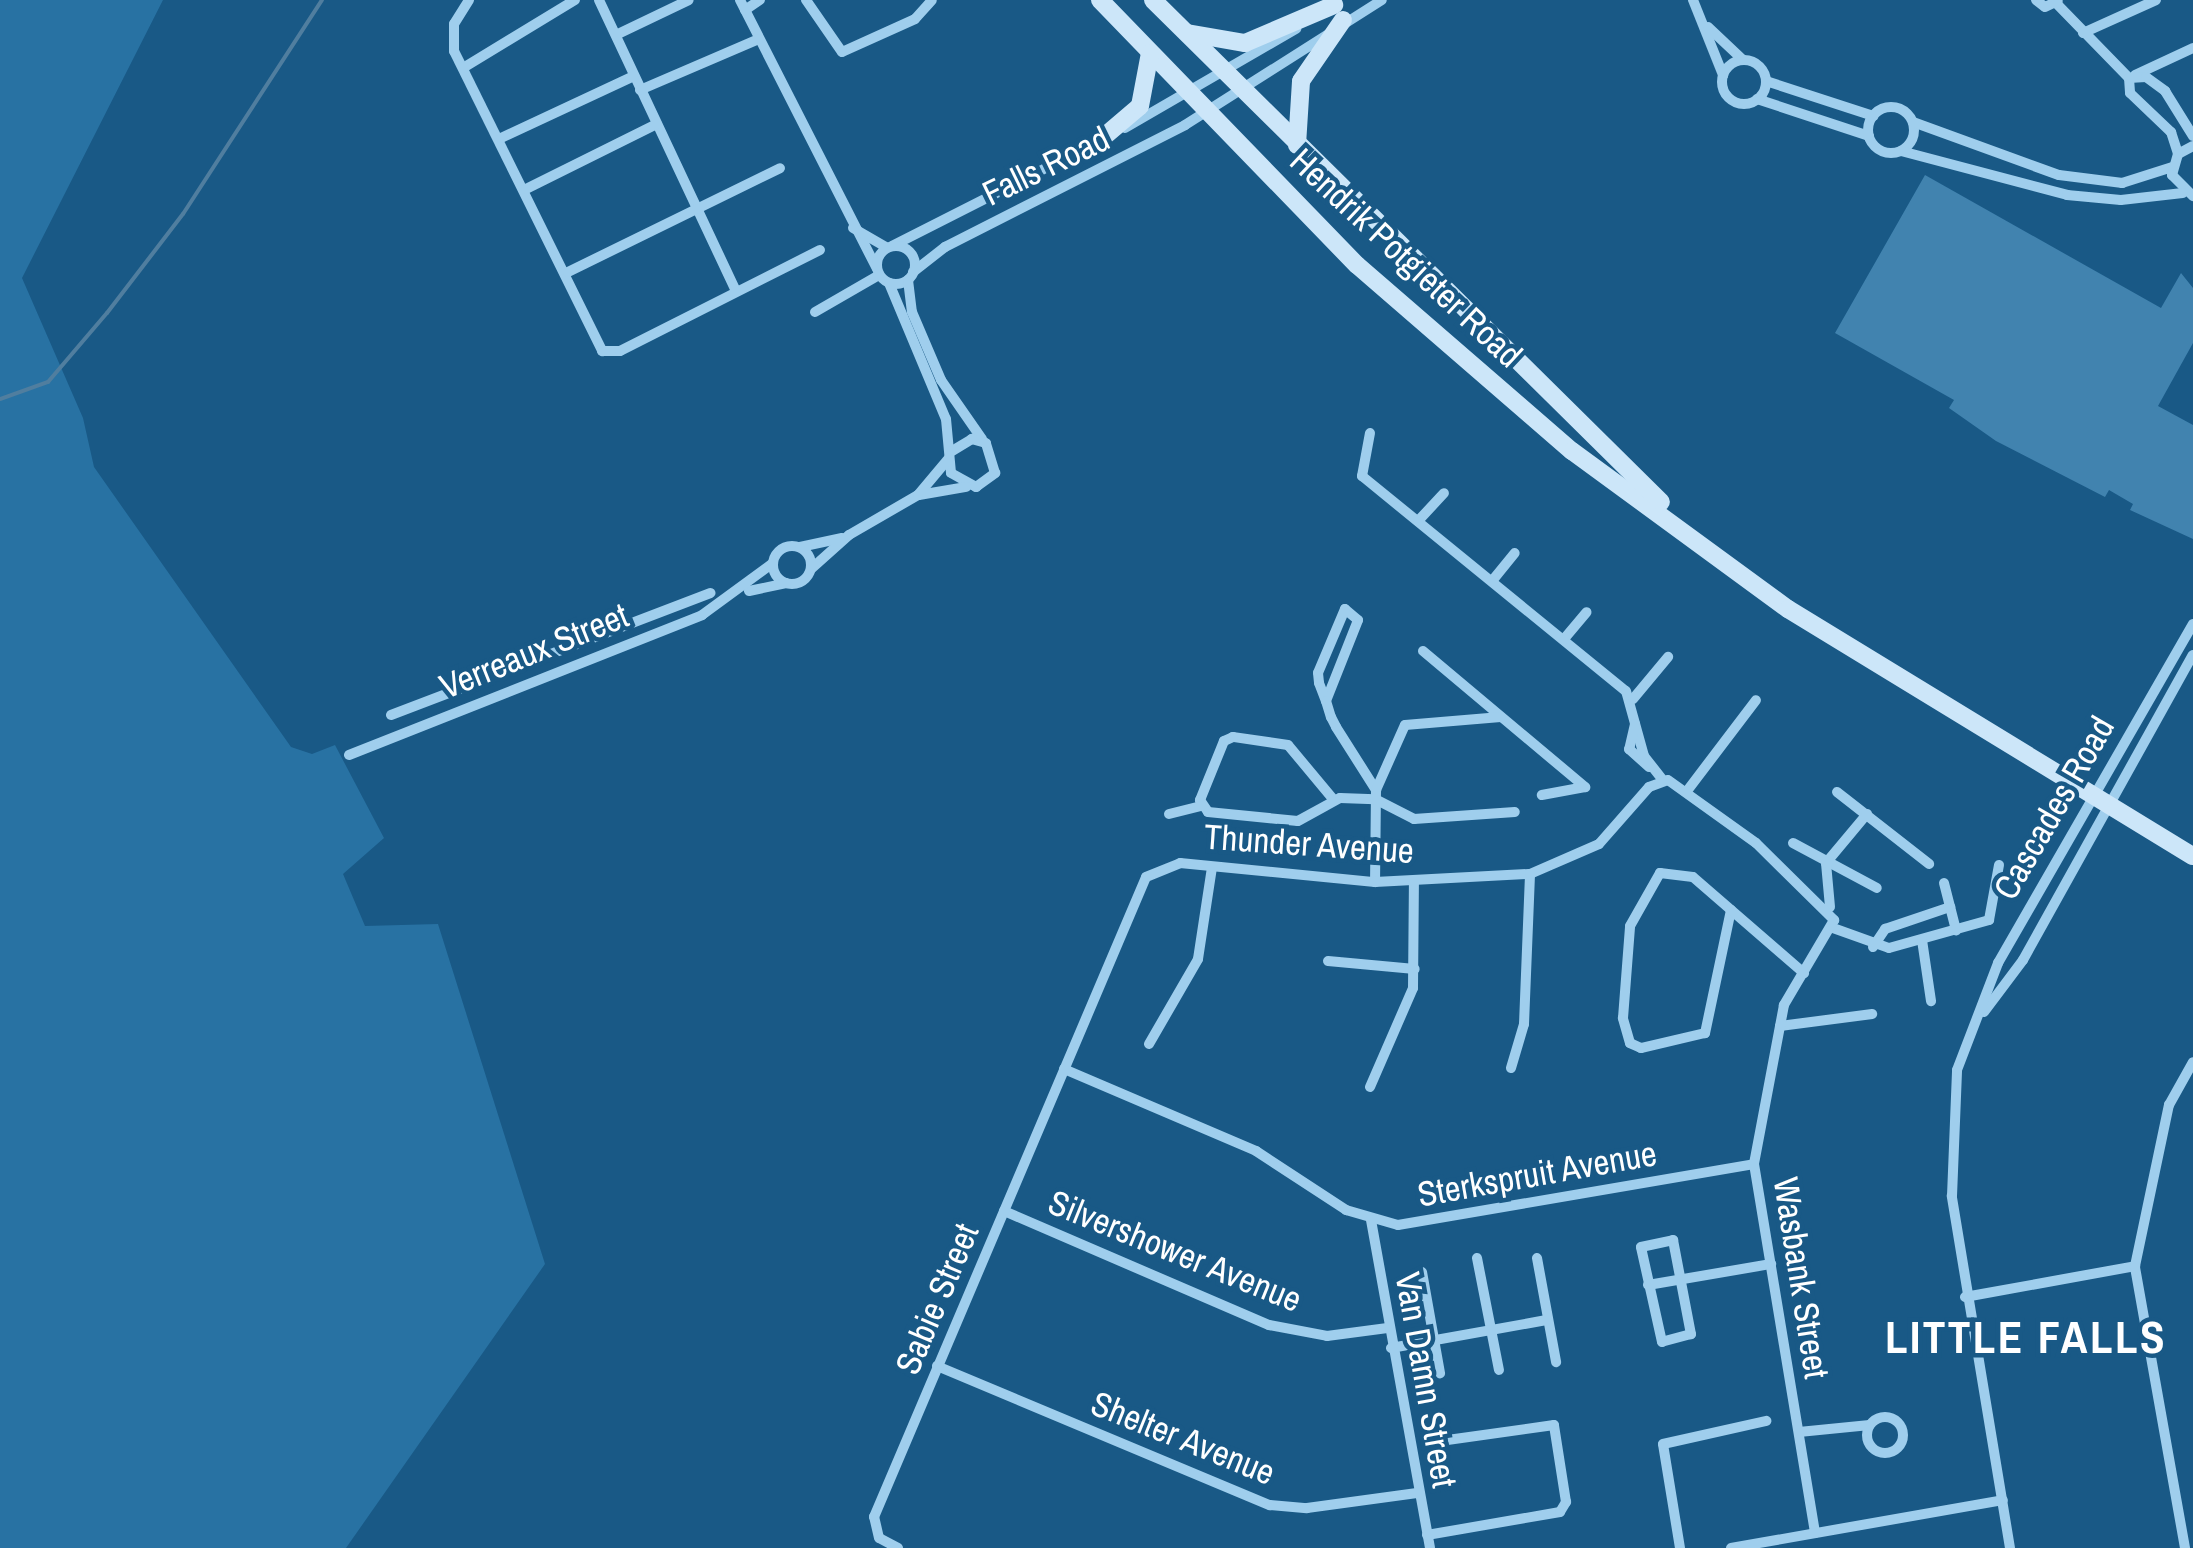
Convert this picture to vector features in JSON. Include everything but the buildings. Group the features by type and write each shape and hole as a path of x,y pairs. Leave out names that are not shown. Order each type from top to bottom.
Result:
{"main road":[{"name":"Hendrik Potgieter Road","path":"1100,0 1206,112 1466,364 1788,609 2193,856"},
{"name":"Hendrik Potgieter Road","path":"1154,0 1224,74 1693,535"},
{"path":"1182,32 1245,42 1340,8"},
{"path":"1298,145 1301,81 1340,8"},
{"path":"1100,140 1140,106 1150,52"}],"street":[{"path":"469,0 450,38 608,353 820,250"},
{"path":"463,68 575,0"},
{"path":"599,0 620,32 640,90 736,290"},
{"path":"620,32 689,0"},
{"path":"760,0 742,5 852,228 882,276 951,454 955,479 968,487"},
{"path":"806,0 842,52 915,20 932,0"},
{"path":"1340,8 1382,0"},
{"path":"1692,0 1731,100 1757,99 1868,136 1881,151 1901,151 2067,195 2121,200 2188,194 2172,167"},
{"path":"2036,0 2057,1 2129,78 2130,93 2171,132 2178,154"},
{"path":"2083,32 2156,0"},
{"name":"Falls Road","path":"890,247 996,196 1340,8"},
{"name":"Falls Road","path":"910,276 1006,216 1206,112 1340,8"},
{"path":"1704,23 1743,60 1761,68 1766,81 1757,99"},
{"path":"640,90 759,39"},
{"path":"2129,78 2193,48"},
{"path":"1722,75 1743,60"},
{"path":"501,138 634,76"},
{"path":"2129,78 2146,77 2165,91 2193,136"},
{"path":"1766,81 1873,116 1891,108 1912,122 2059,176 2122,182 2172,167 2178,154 2193,146"},
{"path":"1868,136 1873,116"},
{"path":"1901,151 1914,136 1912,122"},
{"path":"526,189 657,124"},
{"path":"568,272 780,168"},
{"path":"996,196 1006,216"},
{"path":"849,535 782,549 774,562 786,583 799,583 849,535 918,495 968,487 996,473 986,443 941,380 912,312 909,252 852,228"},
{"path":"882,276 890,247"},
{"path":"815,312 882,276 910,276"},
{"path":"1370,433 1360,472 1633,698 1650,768 1687,792 1830,910"},
{"path":"918,495 951,454 972,439 986,443"},
{"path":"1418,521 1444,493"},
{"path":"799,547 811,569"},
{"path":"1492,581 1515,554"},
{"name":"Verreaux Street","path":"738,595 774,562"},
{"name":"Verreaux Street","path":"349,754 738,595 786,583"},
{"path":"391,715 710,593"},
{"path":"1326,701 1358,620 1345,610 1319,664 1326,701 1375,794 1414,819 1514,812"},
{"path":"1564,639 1587,612"},
{"name":"Cascades Road","path":"1975,1025 2023,960 2193,624"},
{"path":"1423,651 1584,786 1542,795"},
{"name":"Cascades Road","path":"2010,1548 1965,1297 1952,1144 1957,1070 1998,963 2193,655"},
{"path":"1633,698 1668,657"},
{"path":"1687,792 1756,700"},
{"path":"1375,882 1375,794 1405,725 1502,717"},
{"path":"1201,806 1224,741 1234,737 1288,745 1334,799"},
{"name":"Thunder Avenue","path":"1064,1069 1146,877 1164,864 1375,882 1530,874 1599,844 1650,788 1663,780"},
{"path":"1837,792 1929,864"},
{"path":"1169,814 1201,806 1298,821 1334,799 1375,794"},
{"path":"1868,814 1826,863 1833,928 1874,947 1922,940 1994,917 1999,865"},
{"path":"1794,843 1877,888"},
{"path":"1148,1044 1198,958 1212,866"},
{"path":"1731,910 1705,1033 1641,1048 1630,1043 1623,1018 1630,926 1654,878 1682,870 1731,910 1804,973"},
{"path":"1511,1068 1524,1024 1530,874"},
{"path":"1370,1087 1415,969 1414,881"},
{"path":"1944,883 1956,930"},
{"path":"1874,947 1886,928 1950,907"},
{"name":"Wasbank Street","path":"1815,1533 1754,1164 1780,1026 1804,973 1833,928"},
{"path":"1922,940 1931,1001"},
{"path":"1328,961 1415,969"},
{"path":"1780,1026 1872,1014"},
{"path":"2185,1548 2135,1266 2169,1106 2193,1062"},
{"name":"Sabie Street","path":"894,1547 879,1538 874,1517 1064,1069"},
{"name":"Sterkspruit Avenue","path":"1064,1069 1243,1145 1371,1220 1441,1222 1754,1164"},
{"name":"Silvershower Avenue","path":"1004,1210 1270,1325 1326,1336 1386,1328"},
{"name":"Van Damn Street","path":"1371,1220 1386,1328 1430,1548"},
{"path":"1669,1239 1690,1334 1665,1342 1648,1285 1641,1247 1669,1239"},
{"path":"1478,1258 1499,1370"},
{"path":"1536,1258 1556,1362"},
{"path":"1648,1285 1771,1264"},
{"path":"1965,1297 2135,1266"},
{"path":"1422,1272 1440,1373"},
{"path":"1392,1348 1548,1320"},
{"name":"Shelter Avenue","path":"938,1366 1270,1505 1308,1508 1417,1493"},
{"path":"1680,1548 1663,1444 1766,1421"},
{"path":"1427,1535 1560,1512 1566,1502 1554,1425 1433,1442"},
{"path":"1799,1432 1870,1425"},
{"path":"1731,1548 2003,1500"}],"shaded area":[{"path":"0,0 163,0 22,278 83,418 94,467 291,747 312,754 335,745 384,838 343,874 365,926 438,924 545,1264 346,1548 0,1548"}],"waterway":[{"path":"0,399 48,382 107,313 183,214 322,0"}],"district":[{"name":"LITTLE FALLS","path":"2026,1337"}]}
